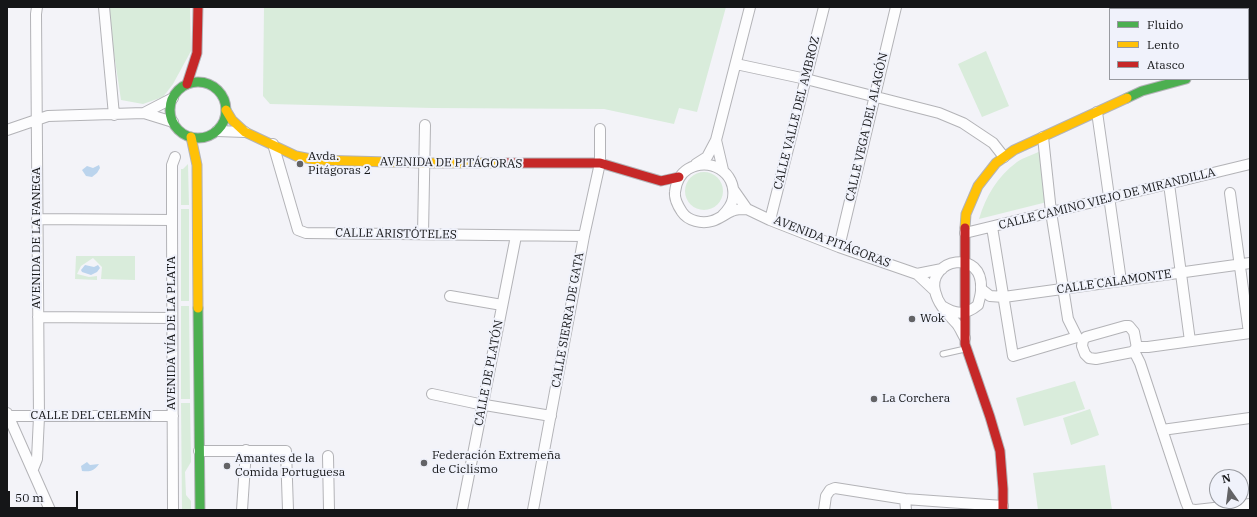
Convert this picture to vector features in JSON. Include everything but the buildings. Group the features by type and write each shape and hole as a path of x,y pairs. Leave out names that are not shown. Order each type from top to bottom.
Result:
{"street":[{"name":"AVENIDA DE LA FANEGA","path":"33,469 37,460 39,417 36,120 37,7"},
{"path":"104,7 114,115"},
{"path":"747,209 732,211 712,221 702,222 692,220 684,214 678,206 675,197 675,190 679,177 685,171 707,157 716,140 750,7"},
{"name":"CALLE VALLE DEL AMBROZ","path":"770,220 824,7"},
{"name":"CALLE VEGA DEL ALAGÓN","path":"839,246 896,7"},
{"path":"187,84 197,52 200,9"},
{"path":"197,52 202,69 211,85"},
{"path":"736,64 806,79 939,113 963,123 993,143 1004,156"},
{"path":"966,344 966,214 978,186 996,163 1014,150 1097,112 1142,92 1183,80"},
{"path":"144,113 173,98 182,87 187,84 196,82 211,85 223,96 226,110 225,120 217,131 208,136 203,138 191,137 181,132 173,122 170,110 173,98"},
{"path":"226,110 232,120 245,132"},
{"path":"1097,112 1121,281"},
{"path":"7,130 48,116 144,113 173,122"},
{"path":"423,234 425,125"},
{"name":"CALLE SIERRA DE GATA","path":"533,510 584,236 600,163 600,129"},
{"path":"217,131 245,132"},
{"name":"AVENIDA DE PITÁGORAS","path":"245,132 296,156 316,160 424,163 600,163 660,181 679,177"},
{"path":"197,165 208,136"},
{"path":"191,137 197,165 200,510"},
{"path":"1043,137 1051,212 1068,319 1080,339 1085,354 1089,358 1096,359 1132,352 1135,349 1250,333 1239,265 1230,193"},
{"path":"716,140 723,170"},
{"name":"CALLE ARISTÓTELES","path":"273,144 298,230 308,233 584,236"},
{"name":"AVENIDA VÍA DE LA PLATA","path":"173,510 172,165 175,156"},
{"path":"694,166 709,164 723,170 730,178 733,189 733,199 729,208 722,216"},
{"name":"CALLE CAMINO VIEJO DE MIRANDILLA","path":"965,233 1250,164"},
{"path":"660,181 675,197"},
{"path":"1169,184 1190,341"},
{"name":"AVENIDA PITÁGORAS","path":"733,189 747,209 770,220 917,274 934,290"},
{"path":"37,219 172,220"},
{"path":"992,226 1014,356 1129,326 1134,332 1135,349 1189,509 1195,510 1250,504"},
{"name":"CALLE DE PLATÓN","path":"462,510 516,236"},
{"path":"824,510 826,496 830,490 836,488 905,499 1003,508 1000,451 990,417 966,344 958,326 944,312 934,290 935,279 942,269 949,264 958,261 965,262 973,267 980,279 981,289 978,305"},
{"name":"CALLE CALAMONTE","path":"990,296 1004,297 1250,263"},
{"path":"917,274 942,269"},
{"path":"942,306 950,311 966,313 990,296 981,289"},
{"path":"450,296 502,305"},
{"path":"38,317 172,318"},
{"path":"432,394 551,416"},
{"path":"8,415 50,510"},
{"name":"CALLE DEL CELEMÍN","path":"8,415 39,417 173,416"},
{"path":"1162,430 1250,418"},
{"path":"242,510 246,450"},
{"path":"199,451 286,451 288,510 283,510"},
{"path":"328,456 329,510"},
{"path":"905,499 906,510"}],"lane":[{"path":"943,354 966,344"}],"green space":[{"path":"107,7 190,7 191,51 173,84 163,97 143,104 121,100"},
{"path":"264,7 726,7 697,112 679,108 674,124 604,109 432,108 270,104 263,96"},
{"path":"986,51 1009,106 982,117 958,64"},
{"path":"1040,151 1047,202 979,219 985,202 993,188 1004,174 1020,160"},
{"path":"188,164 189,205 181,205 181,169"},
{"path":"700,172 708,172 718,177 722,184 722,198 718,205 708,210 700,210 690,205 688,202 685,195 685,187 690,177 693,175"},
{"path":"181,209 189,209 189,301 181,301"},
{"path":"76,256 135,256 135,280 101,279 102,267 93,258 81,266 77,274 89,277 97,276 97,280 75,279"},
{"path":"181,306 189,306 190,399 181,399"},
{"path":"1075,381 1085,409 1024,426 1016,398"},
{"path":"181,403 190,403 191,462 185,472 186,495 191,501 191,510 182,510"},
{"path":"1090,409 1099,435 1071,445 1063,418"},
{"path":"1105,465 1112,510 1038,510 1033,473"}],"water":[{"path":"99,165 100,168 92,177 86,176 82,170 87,166 93,168"},
{"path":"85,265 94,267 98,265 100,268 97,272 91,275 82,272 81,270"},
{"path":"87,462 90,465 99,464 92,470 82,471 81,466"}],"traffic: fast":[{"path":"1127,98 1142,91 1182,80"},
{"path":"198,82 209,84 218,90 224,99 226,110 224,121 218,130 209,136 198,138 187,136 178,130 172,121 170,110 172,99 178,90 187,84 198,82"},
{"path":"198,308 200,510"}],"traffic: slow":[{"path":"965,228 966,214 978,186 996,163 1014,150 1127,98"},
{"path":"226,110 232,120 245,132 296,156 316,160 425,163 503,163"},
{"path":"191,137 197,165 198,308"}],"traffic: jam":[{"path":"187,84 197,53 198,7"},
{"path":"503,163 600,163 661,181 679,177"},
{"path":"965,228 965,344 1000,451 1003,510"}],"place":[{"name":"Avda. Pitágoras 2","path":"300,164"},
{"name":"Wok","path":"912,319"},
{"name":"La Corchera","path":"874,399"},
{"name":"Federación Extremeña de Ciclismo","path":"424,463"},
{"name":"Amantes de la Comida Portuguesa","path":"227,466"}]}
